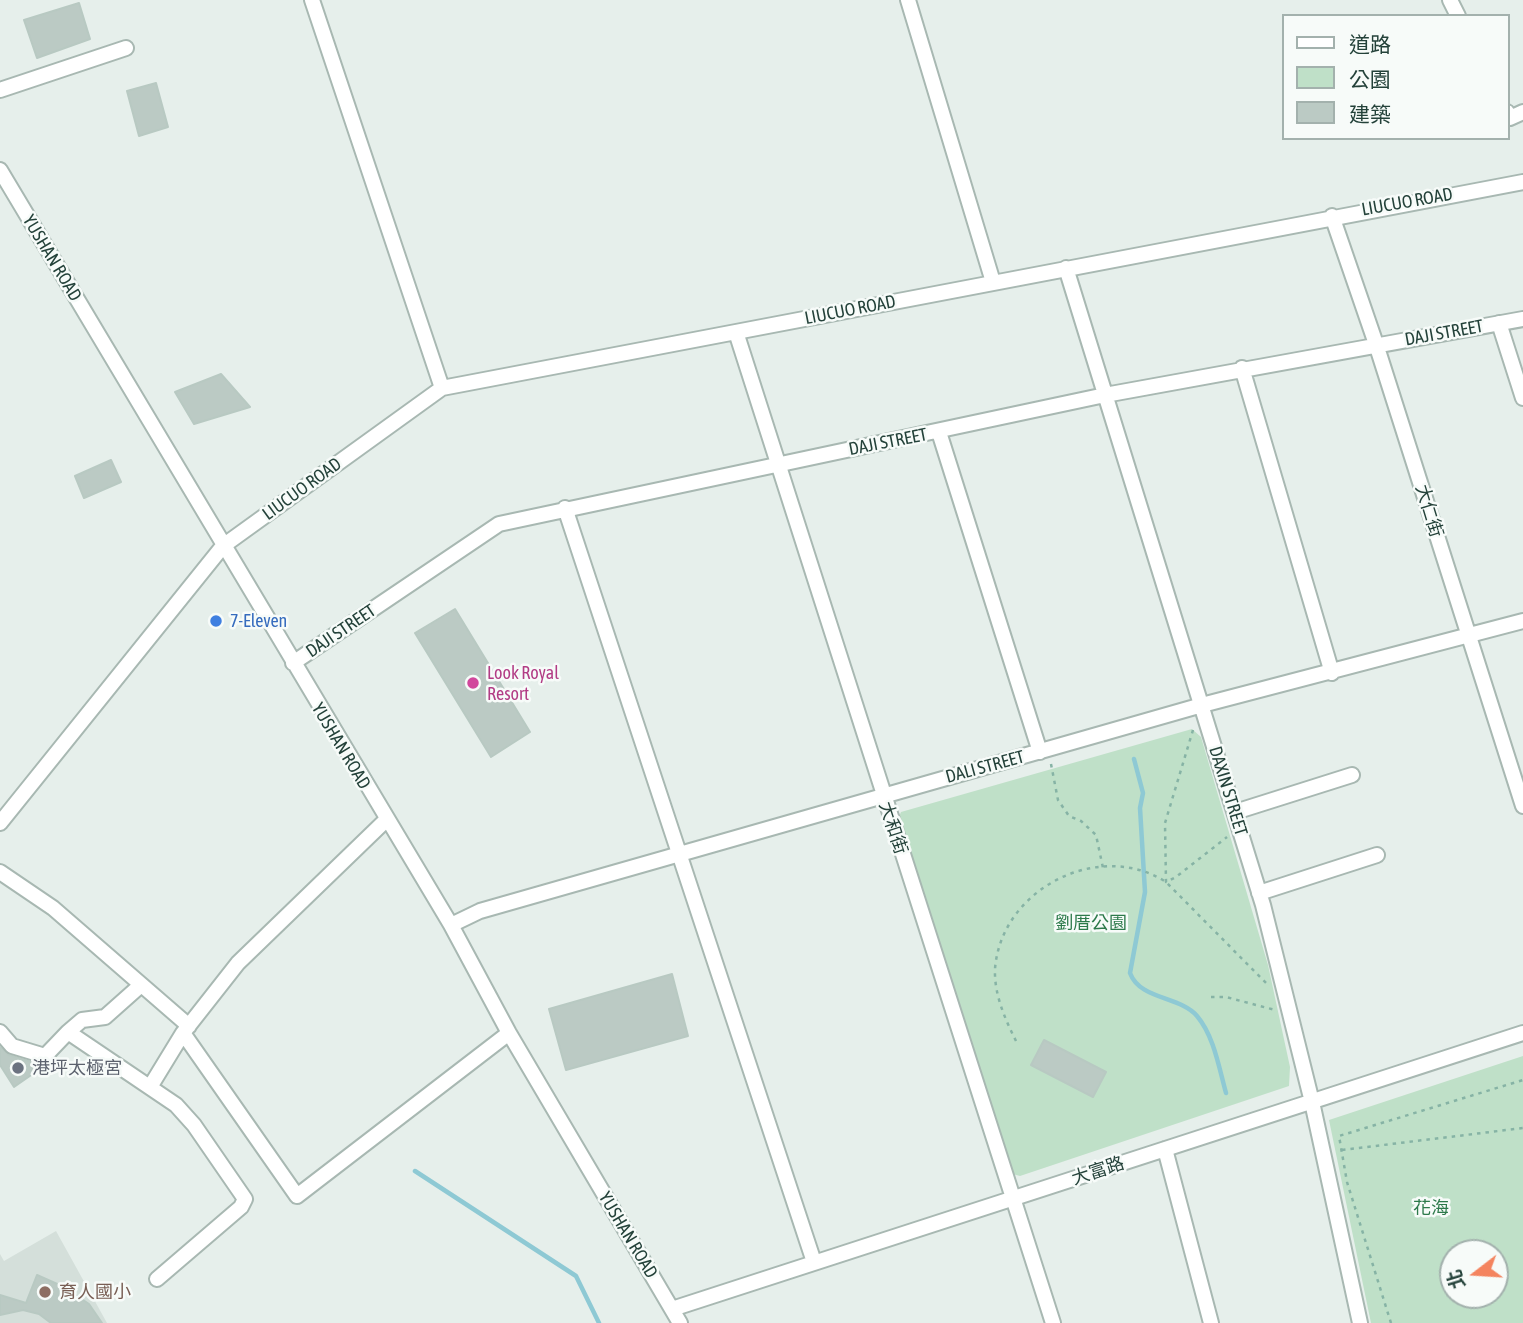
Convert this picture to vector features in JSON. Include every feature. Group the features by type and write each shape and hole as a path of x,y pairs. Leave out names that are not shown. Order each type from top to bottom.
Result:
{"street":[{"path":"312,0 442,388"},
{"path":"908,0 993,282"},
{"path":"0,90 127,48"},
{"name":"YUSHAN ROAD","path":"0,170 451,925 509,1033 680,1323"},
{"name":"LIUCUO ROAD","path":"0,823 223,547 442,388 1332,216 1523,182"},
{"name":"大仁街","path":"1332,216 1376,344 1469,638 1520,784 1523,807"},
{"name":"DAXIN STREET","path":"1066,268 1259,893 1312,1102 1360,1323"},
{"name":"DAJI STREET","path":"293,663 499,524 1105,395 1241,368 1523,319"},
{"path":"1499,323 1523,398"},
{"name":"大和街","path":"736,332 776,464 1053,1323"},
{"path":"1241,368 1332,673"},
{"path":"939,432 1043,751"},
{"path":"565,508 814,1262"},
{"name":"DALI STREET","path":"451,925 480,911 883,795 1202,705 1469,638 1523,621"},
{"path":"1235,812 1352,775"},
{"path":"150,1087 186,1030 238,963 386,820"},
{"path":"1259,893 1377,855"},
{"path":"0,872 53,908 141,985 186,1030 297,1196 509,1033"},
{"path":"0,1032 12,1046 45,1056 82,1020 105,1017 141,985"},
{"path":"68,1032 176,1105 194,1125 245,1199 241,1207 157,1279"},
{"name":"大富路","path":"672,1309 1523,1033"},
{"path":"1165,1149 1211,1323"}],"path":[{"path":"1166,881 1165,823 1194,727"},
{"path":"1043,751 1058,800 1069,816 1081,821 1096,835 1103,868"},
{"path":"1166,881 1176,877 1227,837"},
{"path":"1016,1041 1002,1012 995,969 1003,939 1024,902 1045,884 1075,872 1103,868 1147,870 1166,881 1270,987"},
{"path":"1211,997 1226,997 1275,1010 1273,999"},
{"path":"1391,1323 1347,1182 1339,1136 1523,1080"},
{"path":"1341,1150 1523,1128"}],"shaded area":[{"name":"育人國小","path":"56,1231 107,1323 0,1323 0,1254 4,1261"}],"green space":[{"name":"劉厝公園","path":"1192,729 1201,737 1268,965 1290,1067 1289,1086 1020,1176 1005,1172 895,826 901,812"},
{"name":"花海","path":"1523,1056 1523,1323 1371,1323 1329,1120"}],"building":[{"path":"79,3 90,39 37,58 24,20"},
{"path":"156,83 168,127 139,136 127,91"},
{"path":"221,374 250,407 194,424 175,392"},
{"path":"111,460 121,482 84,498 75,476"},
{"name":"Look Royal Resort","path":"455,609 530,732 491,757 415,633"},
{"path":"672,974 688,1036 566,1070 549,1009"},
{"path":"1044,1040 1106,1072 1093,1097 1031,1065"},
{"name":"港坪太極宮","path":"0,1047 9,1055 31,1062 37,1071 14,1087 0,1065"},
{"path":"37,1275 64,1287 89,1304 102,1323 51,1323 39,1314 23,1310 0,1315 0,1295 26,1303"}],"waterway":[{"path":"1134,759 1143,793 1140,808 1145,892 1130,973 1142,988 1181,1005 1197,1016 1212,1043 1226,1093"},
{"path":"415,1171 576,1276 599,1323"}],"place":[{"name":"7-Eleven","path":"216,621"},
{"name":"Look Royal Resort","path":"473,683"},
{"name":"港坪太極宮","path":"18,1068"},
{"name":"育人國小","path":"45,1292"}]}
